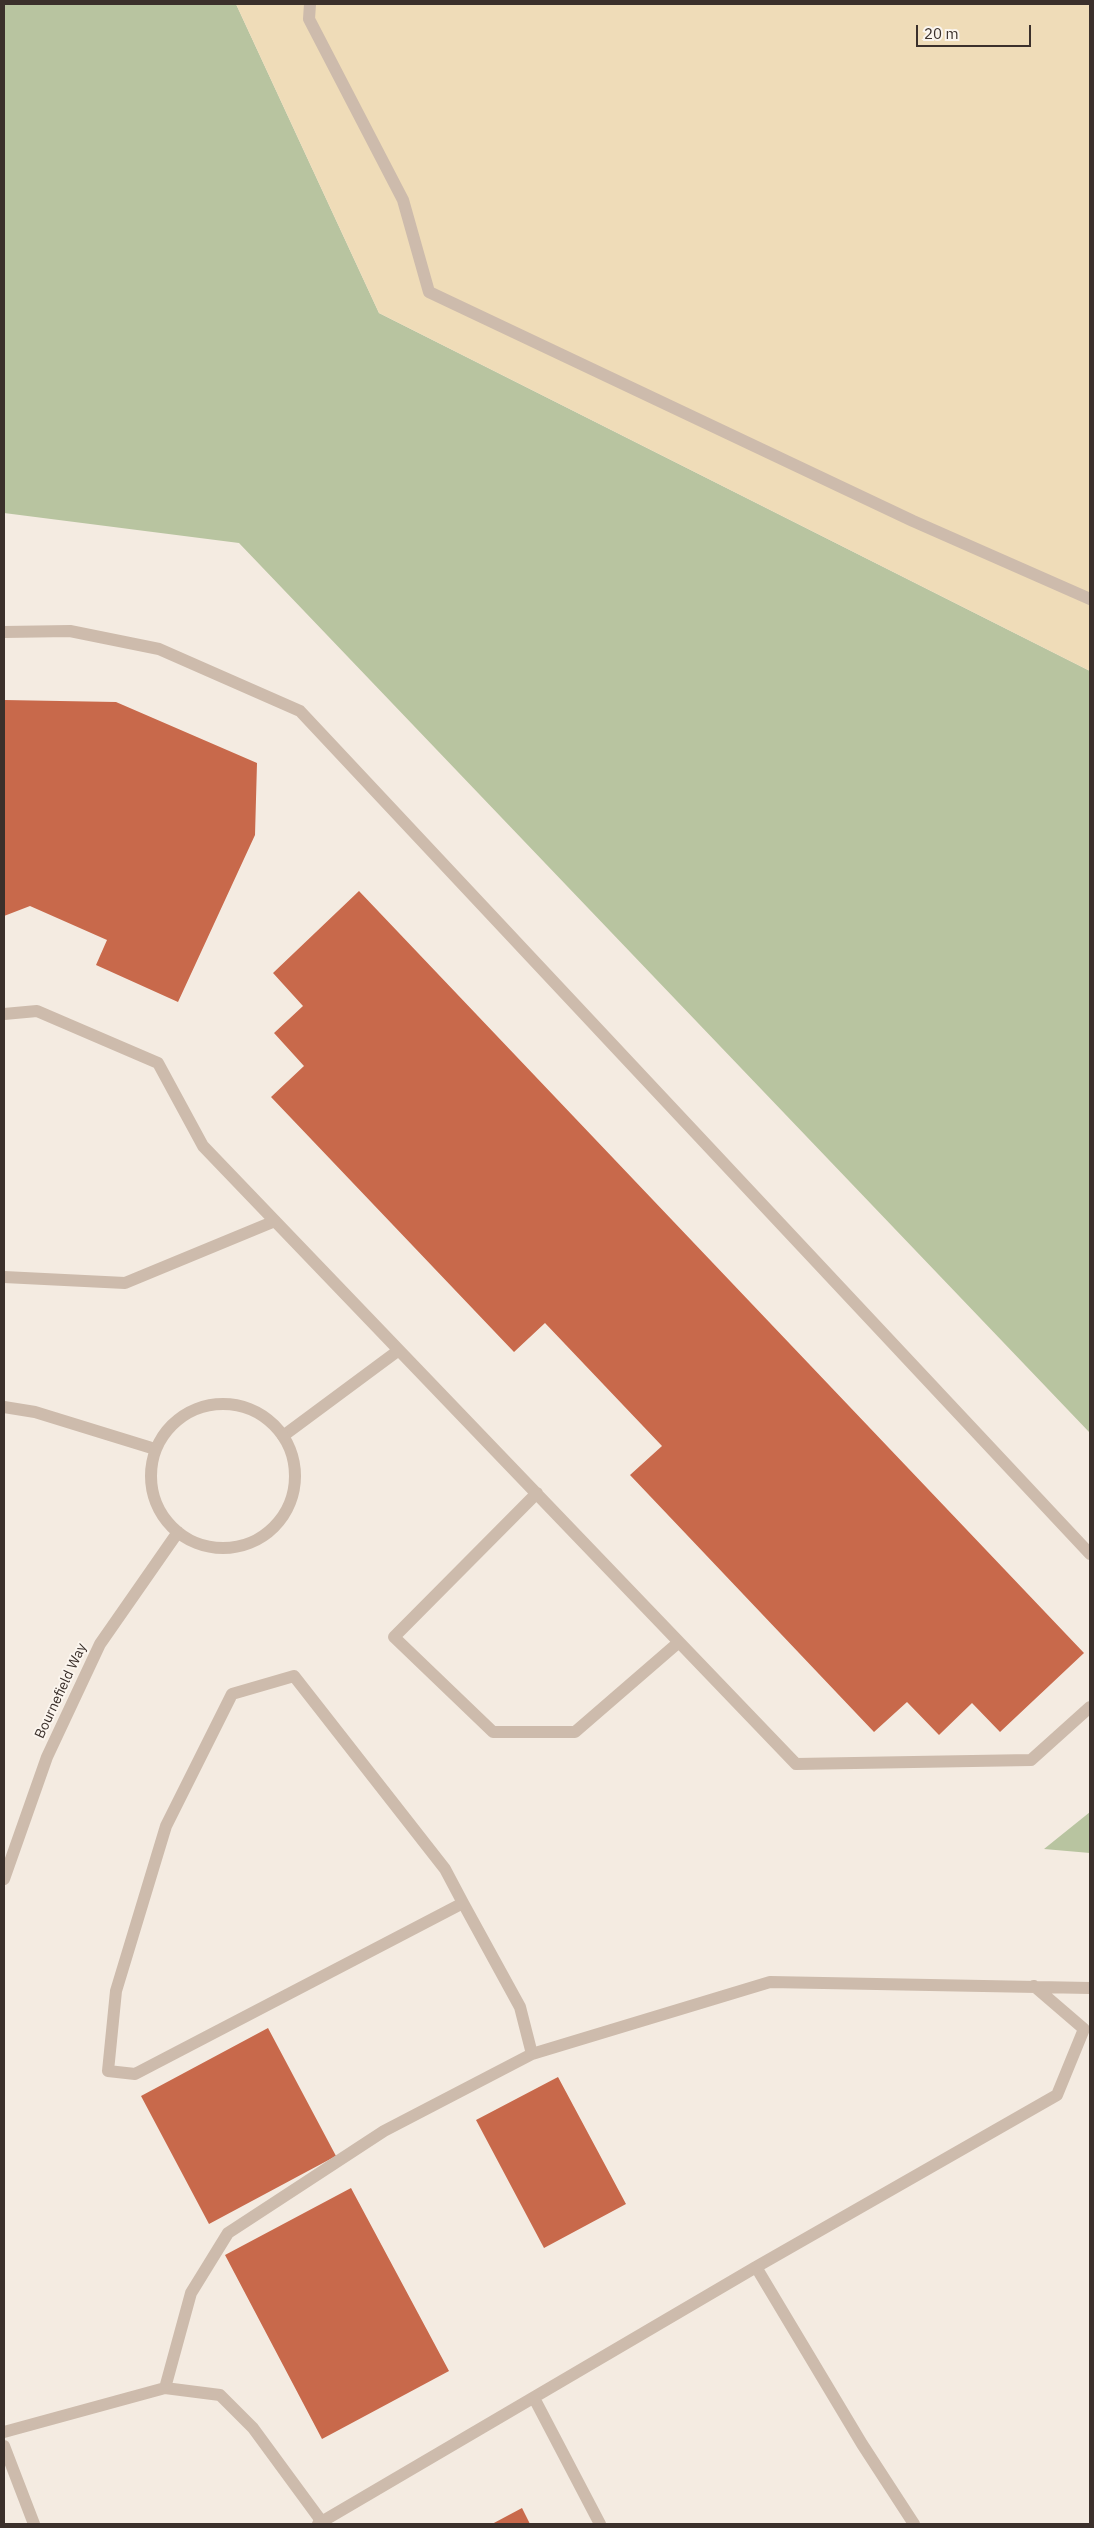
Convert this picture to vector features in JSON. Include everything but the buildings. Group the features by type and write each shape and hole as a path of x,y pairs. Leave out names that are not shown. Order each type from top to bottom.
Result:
{"street":[{"path":"310,4 309,18 403,200 429,292 913,521 1090,599"},
{"path":"4,632 70,631 159,649 300,711 1090,1554"},
{"path":"4,1014 37,1010 158,1063 203,1146 796,1764 1031,1760 1090,1707"},
{"path":"4,1277 125,1283 275,1221"},
{"path":"283,1436 400,1350"},
{"path":"226,1404 248,1408 268,1419 283,1436 292,1456 295,1479 291,1500 279,1521 262,1536 242,1545 219,1548 197,1544 178,1532 162,1515 153,1494 150,1471 155,1449 167,1430 184,1415 204,1406 226,1404"},
{"path":"4,1408 35,1412 155,1449"},
{"path":"537,1493 394,1636 493,1732 576,1732 679,1642"},
{"name":"Bournefield Way","path":"4,1879 47,1757 100,1644 178,1532"},
{"path":"463,1903 135,2074 108,2071 116,1991 166,1826 232,1694 294,1676 445,1869 520,2007 532,2054"},
{"path":"165,2388 191,2293 228,2233 384,2131 532,2054 770,1982 1090,1988"},
{"path":"4,2432 165,2388 220,2395 253,2428 320,2523 756,2267 1057,2095 1084,2029 1034,1986"},
{"path":"756,2267 862,2444 914,2524"},
{"path":"534,2398 600,2524"},
{"path":"4,2446 34,2524"}],"green space":[{"path":"4,4 236,4 379,313 1090,671 1090,1433 239,543 4,513"},
{"path":"1090,1812 1090,1853 1044,1849"}],"sand":[{"path":"236,4 1090,4 1090,671 379,313"}]}
